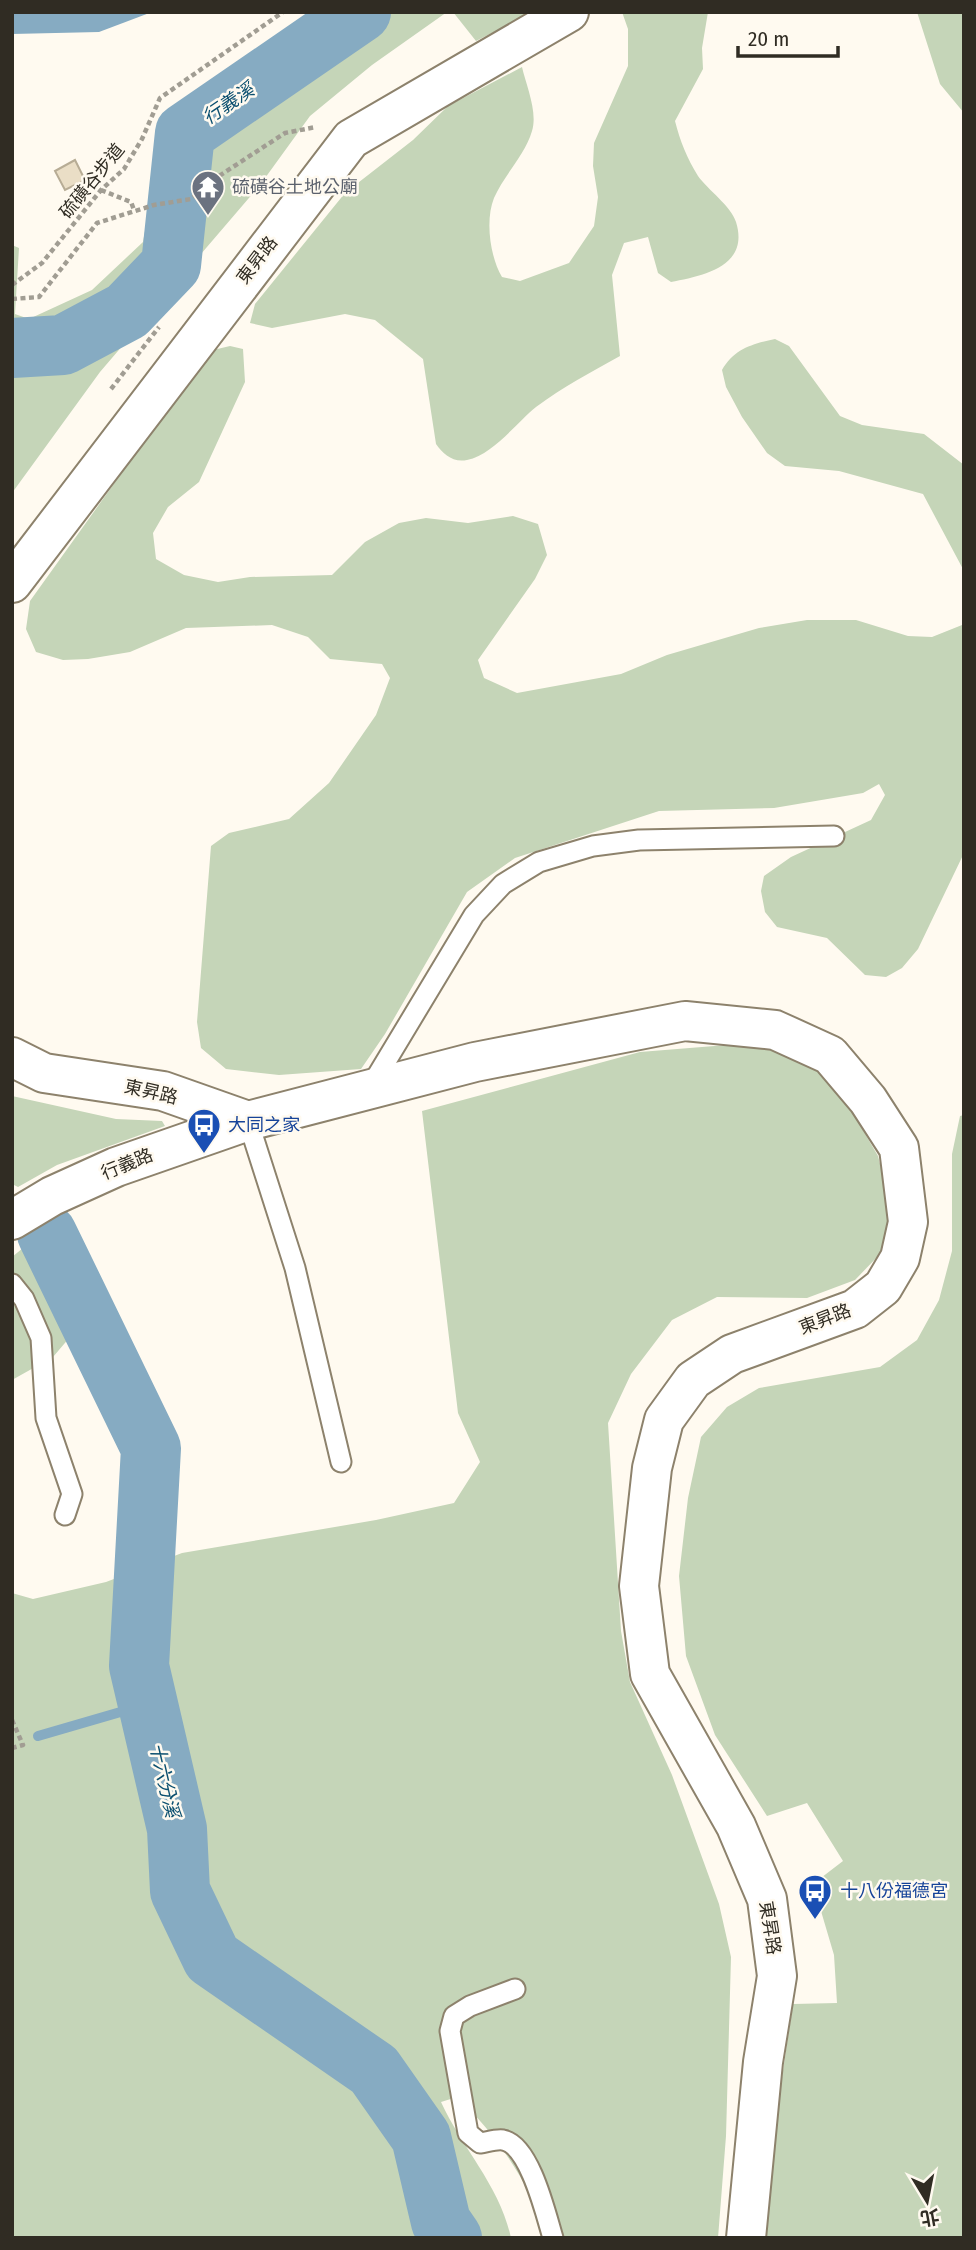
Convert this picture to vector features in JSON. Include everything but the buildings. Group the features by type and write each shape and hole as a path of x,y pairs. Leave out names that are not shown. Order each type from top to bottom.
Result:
{"street":[{"name":"東昇路","path":"12,583 351,139 569,12"},
{"name":"東昇路","path":"12,1057 44,1073 163,1091 248,1121 475,1062 685,1021 775,1030 830,1055 868,1100 899,1149 908,1222 900,1258 883,1287 855,1310 732,1354 693,1380 664,1420 652,1468 639,1586 650,1674 736,1826 767,1899 777,1976 741,2234"},
{"name":"行義路","path":"12,1220 52,1196 116,1167 248,1121"}],"lane":[{"path":"371,1087 474,915 503,884 539,862 593,846 639,840 834,836"},
{"path":"248,1121 295,1268 341,1462"},
{"path":"12,1284 24,1299 41,1338 46,1418 72,1494 65,1515"},
{"path":"515,1989 470,2006 454,2016 450,2031 451,2048 468,2133 480,2143 503,2140 514,2146 531,2172 553,2238"}],"path":[{"name":"硫磺谷步道","path":"12,285 42,263 101,190 124,169 142,139 160,98 283,12"},
{"path":"12,299 39,297 97,222 153,205 191,199 219,176 285,133 327,124 351,139"},
{"path":"101,190 131,202 134,210"},
{"path":"12,1720 23,1745 12,1748"}],"green space":[{"path":"326,12 447,12 372,65 310,116 260,185 100,372 12,493 12,245 19,248 15,314 29,319 92,290 143,242 157,166 190,106 297,39"},
{"path":"453,12 533,12 476,41"},
{"path":"622,12 708,12 702,48 703,69 675,121 694,169 733,216 738,237 736,250 720,267 671,282 658,273 648,237 624,243 612,275 620,356 536,407 504,437 477,457 457,460 445,454 436,444 423,359 375,320 345,314 272,328 250,323 255,304 345,193 413,140 448,106 522,67 533,107 532,131 525,148 494,198 489,227 492,249 502,277 520,281 569,263 594,226 598,197 593,166 594,143 628,66 628,29"},
{"path":"917,12 964,12 964,113 940,84"},
{"path":"775,339 789,346 840,416 862,425 924,434 964,465 964,571 923,494 839,471 785,466 767,453 742,417 726,387 722,370 738,352"},
{"path":"230,346 243,349 245,382 199,482 168,507 153,533 156,559 184,575 218,582 250,577 332,575 365,542 399,523 426,518 468,523 513,516 538,524 547,555 535,579 478,660 484,678 517,693 621,674 667,655 759,628 807,620 856,620 908,636 932,637 962,625 964,621 964,853 918,949 902,968 886,977 865,975 827,938 777,927 765,912 761,891 764,876 791,857 871,820 885,795 879,784 863,793 774,808 659,811 515,858 467,892 385,1034 361,1069 279,1075 226,1069 201,1048 197,1022 211,846 229,833 289,819 329,783 376,715 390,678 382,664 330,659 308,637 272,625 186,628 130,652 63,660 36,652 26,629 30,601 209,351"},
{"path":"764,1042 814,1065 850,1108 878,1156 891,1207 882,1252 855,1280 807,1298 717,1297 672,1320 631,1374 608,1423 621,1631 630,1682 672,1775 719,1904 731,1957 726,2136 718,2238 548,2238 532,2199 511,2162 486,2128 457,2097 441,2102 490,2184 506,2219 511,2238 12,2238 12,1593 33,1599 106,1582 182,1553 376,1520 454,1503 480,1462 458,1413 422,1111 640,1052"},
{"path":"12,1096 116,1119 162,1121 165,1126 57,1165 18,1187 12,1184"},
{"path":"964,1115 964,2238 766,2238 778,2104 793,2004 837,2003 834,1955 813,1884 843,1861 807,1803 767,1816 715,1735 686,1656 679,1576 688,1498 701,1437 727,1407 759,1388 880,1367 917,1340 939,1300 952,1251 952,1154 960,1116"},
{"path":"23,1248 36,1248 65,1310 70,1337 53,1357 12,1380 12,1257"}],"water":[{"path":"12,12 152,12 99,32 12,34"}],"waterway":[{"name":"行義溪","path":"12,348 63,345 127,311 171,265 185,133 361,12"},
{"name":"十六分溪","path":"47,1234 151,1448 139,1666 177,1829 180,1891 212,1958 374,2070 421,2137 441,2222 452,2238"},
{"path":"38,1736 148,1704"}],"place":[{"name":"硫磺谷土地公廟","path":"208,217"},
{"name":"大同之家","path":"204,1155"},
{"name":"十八份福德宮","path":"815,1921"}]}
